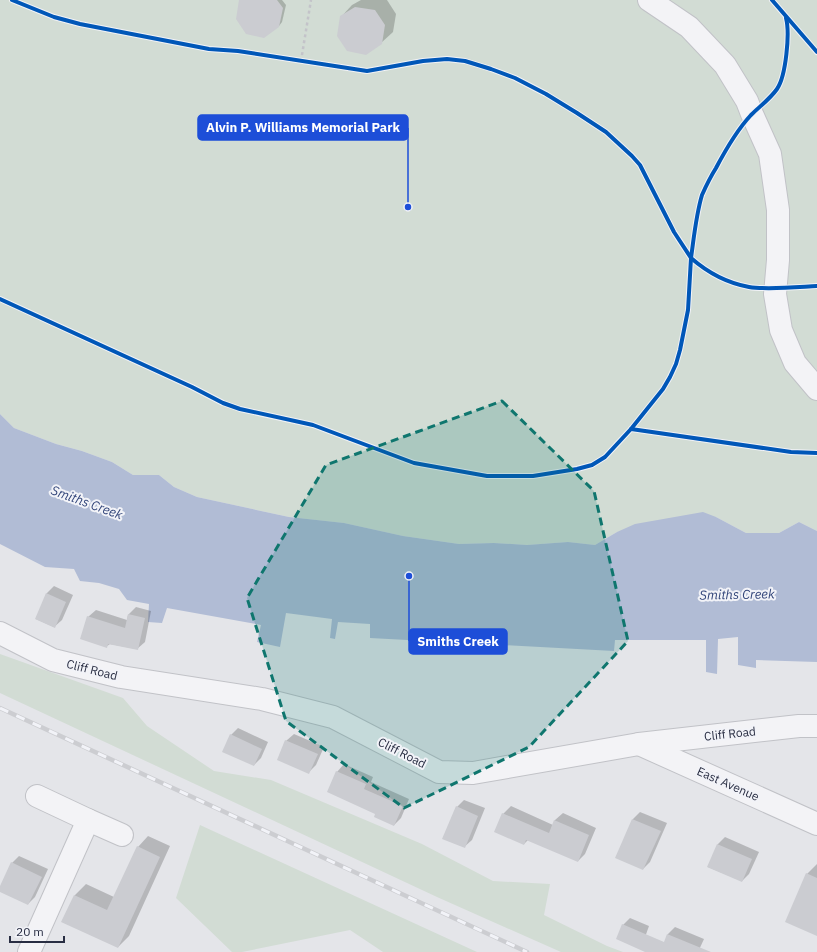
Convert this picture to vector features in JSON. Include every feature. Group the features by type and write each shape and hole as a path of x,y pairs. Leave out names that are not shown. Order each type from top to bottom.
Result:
{"street":[{"path":"649,0 689,27 725,65 747,101 770,154 778,210 778,260 775,294 780,330 795,363 817,389"},
{"name":"Cliff Road","path":"0,633 53,660 75,666 121,677 262,699 333,717 439,772 473,774 640,744 799,726 817,726"},
{"name":"East Avenue","path":"640,744 817,824"},
{"path":"37,796 122,835"},
{"path":"29,952 88,820"}],"path":[{"path":"301,61 311,0"},
{"path":"293,60 308,62"}],"highlighted area":[{"path":"502,401 594,491 628,641 529,747 404,808 286,721 247,598 326,465"}],"shaded area":[{"path":"0,0 817,0 817,531 799,522 779,533 746,533 716,517 617,532 595,545 568,542 527,545 494,543 459,544 403,536 344,523 289,517 197,497 174,487 159,475 133,475 112,462 82,451 56,444 14,428 0,414"},
{"path":"0,654 123,698 147,726 214,771 271,780 422,844 493,881 550,884 544,915 607,946 623,952 561,952 437,897 0,693"},
{"path":"200,825 477,952 383,952 350,930 242,952 232,952 176,898"}],"water":[{"path":"0,414 14,428 56,444 82,451 112,462 133,475 159,475 174,487 197,497 289,517 344,523 403,536 459,544 494,543 527,545 568,542 595,545 617,532 635,524 703,512 716,517 746,533 779,533 799,522 817,531 817,662 756,660 756,668 738,665 738,637 718,639 717,674 706,672 706,640 615,640 614,651 370,638 370,624 338,622 335,639 330,638 332,619 286,613 280,647 257,642 261,625 167,608 162,623 148,622 149,604 127,600 119,589 99,583 80,581 74,569 45,567 0,544"}],"building":[{"path":"239,0 277,0 283,8 279,27 264,38 246,34 236,19"},
{"path":"355,7 375,10 385,25 382,44 366,55 347,51 337,36 340,16"},
{"path":"46,593 66,602 55,628 35,619"},
{"path":"128,614 145,618 138,650 108,644 107,648 80,639 87,616 125,628"},
{"path":"230,734 262,749 254,766 222,752"},
{"path":"285,740 318,754 309,774 277,760"},
{"path":"336,771 366,784 364,789 403,806 394,826 374,817 375,814 327,792"},
{"path":"456,806 478,816 465,848 442,839"},
{"path":"502,813 549,833 554,820 589,835 578,862 526,840 524,845 494,832"},
{"path":"632,819 661,831 643,870 615,858"},
{"path":"717,844 752,859 742,882 707,867"},
{"path":"137,846 160,857 118,948 61,922 74,895 107,910"},
{"path":"11,862 42,877 28,905 0,892 0,886"},
{"path":"806,873 817,878 817,936 785,922"},
{"path":"622,924 664,942 667,934 711,952 645,952 616,939"}],"railway":[{"path":"0,708 527,952"}],"cycle path":[{"path":"0,299 192,387 223,403 240,409 313,425 414,463 487,476 533,476 577,469 592,465 605,457 631,429 663,389 676,364 680,350 688,310 691,258 674,232 640,165 632,156 606,132 546,94 515,78 465,61 447,59 423,61 367,71 238,51 209,49 80,24 54,17 12,0"},
{"path":"772,0 817,52"},
{"path":"786,18 788,34 785,65 780,83 771,96 741,127 709,181 700,203 695,226 691,258 718,276 733,283 749,287 773,288 817,286"},
{"path":"631,429 791,452 817,453"}],"place":[{"name":"Alvin P. Williams Memorial Park","path":"408,207"},
{"name":"Smiths Creek","path":"409,576"}]}
